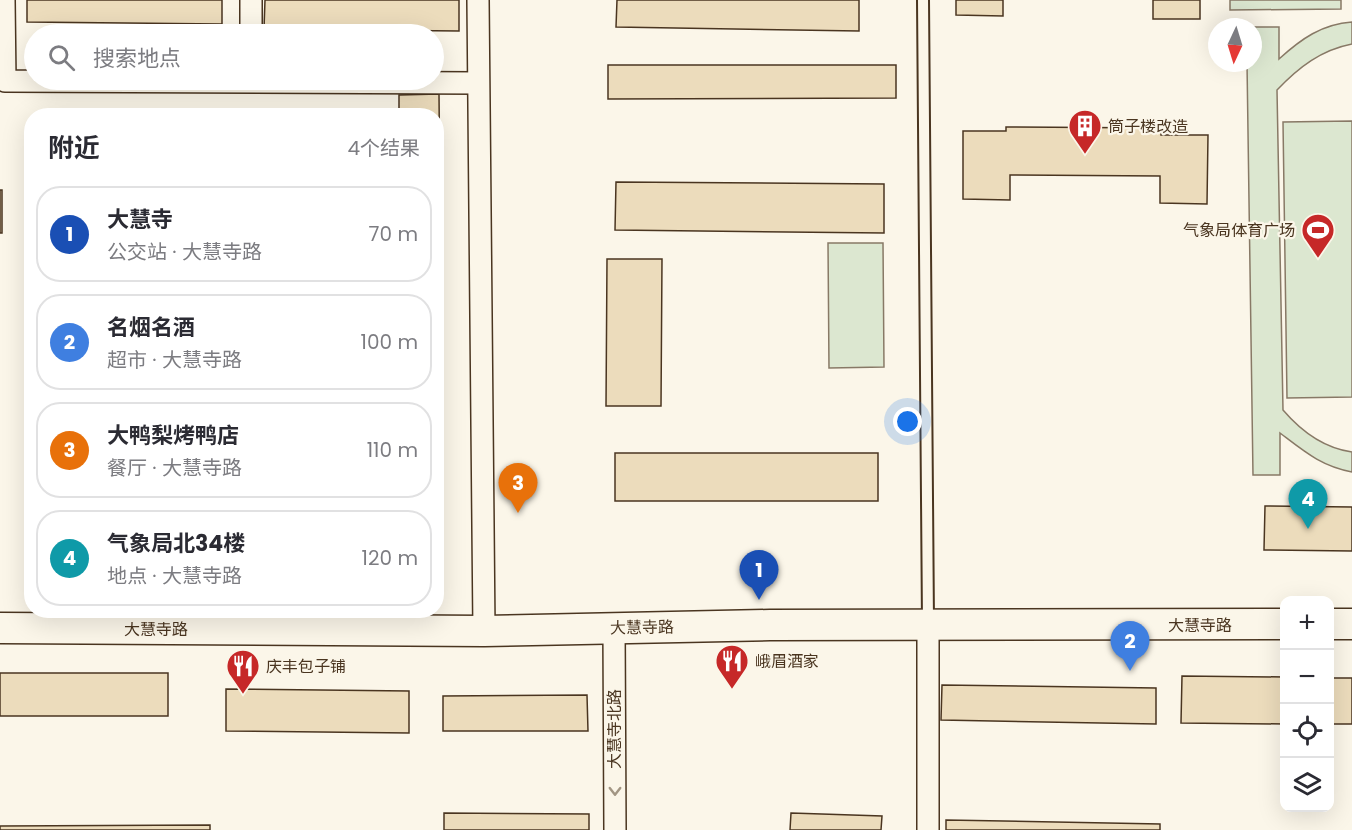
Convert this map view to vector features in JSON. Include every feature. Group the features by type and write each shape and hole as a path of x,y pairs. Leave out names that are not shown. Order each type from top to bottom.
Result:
{"street":[{"path":"4,0 2,81 24,81"},
{"path":"251,0 251,24"},
{"path":"478,0 484,631"},
{"path":"444,83 478,83"},
{"name":"大慧寺路","path":"0,628 484,631 770,625 1280,624"},
{"path":"1334,624 1352,624"},
{"path":"928,626 928,830"},
{"name":"大慧寺北路","path":"614,628 615,830"}],"lane":[{"path":"923,0 928,626"}],"green space":[{"path":"1230,0 1341,0 1341,9 1230,10"},
{"path":"1352,22 1352,44 1320,55 1277,90 1283,410 1313,437 1332,447 1352,452 1352,472 1322,462 1280,433 1280,475 1253,475 1247,72 1262,72 1262,27 1279,27 1279,59 1312,34 1341,23"},
{"name":"气象局体育广场","path":"1352,121 1352,397 1287,398 1283,122"},
{"path":"828,243 883,243 884,367 829,368"}],"building":[{"path":"27,0 222,0 222,24 27,22"},
{"path":"265,0 459,0 459,31 444,31 444,24 264,24"},
{"path":"617,0 859,0 859,31 616,27"},
{"path":"956,0 1003,0 1003,16 956,15"},
{"path":"1153,0 1200,0 1200,19 1153,19"},
{"path":"608,65 896,65 896,98 608,99"},
{"path":"439,94 439,108 399,108 399,95"},
{"name":"筒子楼改造","path":"1006,127 1161,128 1161,135 1208,135 1207,204 1160,203 1160,176 1010,175 1010,200 963,199 963,131 1006,131"},
{"path":"616,182 884,184 884,233 615,230"},
{"path":"0,190 2,190 2,233 0,233"},
{"path":"607,259 662,259 661,406 606,406"},
{"path":"615,453 878,453 878,501 615,501"},
{"path":"1265,506 1352,507 1352,551 1264,550"},
{"path":"0,673 168,673 168,716 0,716"},
{"path":"1182,676 1280,677 1280,724 1181,723"},
{"path":"1334,678 1352,678 1352,724 1334,724"},
{"path":"942,685 1156,688 1156,724 941,720"},
{"path":"226,689 409,691 409,733 226,731"},
{"path":"587,695 588,731 443,731 443,696"},
{"path":"444,813 589,814 589,830 444,830"},
{"path":"791,813 882,816 881,830 790,830"},
{"path":"946,820 1160,824 1160,830 946,830"},
{"path":"210,825 210,830 0,830 0,826"}],"place":[{"name":"筒子楼改造","path":"1085,155"},
{"name":"气象局体育广场","path":"1318,259"},
{"name":"大鸭梨烤鸭店","path":"518,513"},
{"name":"气象局北34楼","path":"1308,529"},
{"name":"大慧寺","path":"759,600"},
{"name":"名烟名酒","path":"1130,671"},
{"name":"峨眉酒家","path":"732,690"},
{"name":"庆丰包子铺","path":"243,695"}]}
